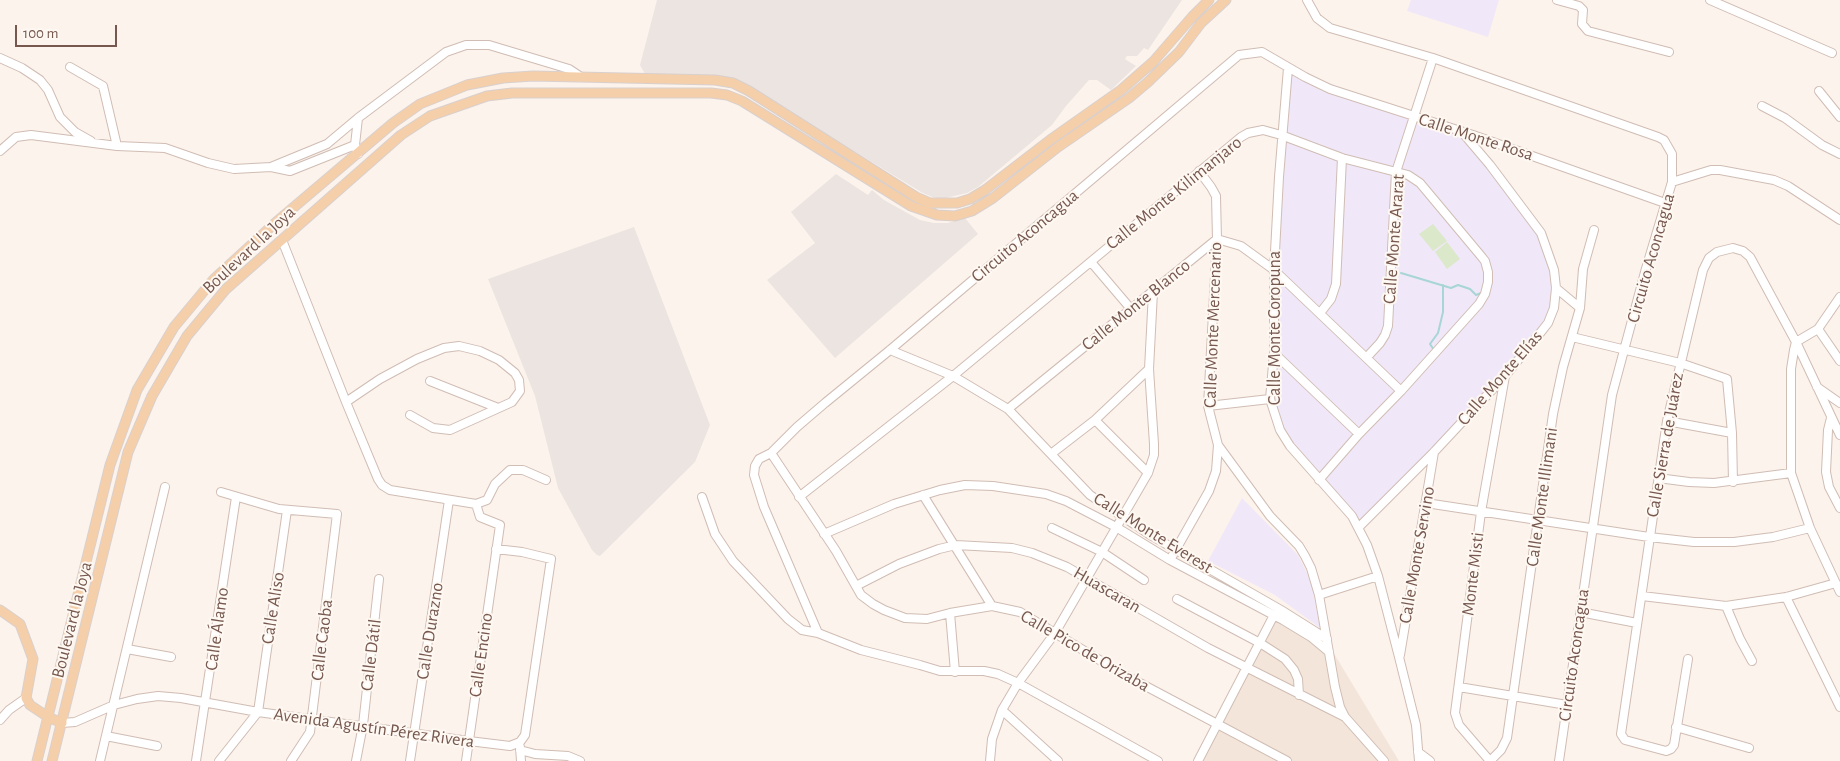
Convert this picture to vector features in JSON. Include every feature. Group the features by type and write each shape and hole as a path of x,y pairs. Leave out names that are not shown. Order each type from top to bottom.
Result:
{"main road":[{"name":"Boulevard la Joya","path":"37,761 110,465 137,390 174,327 214,279 357,149 420,104 448,92 482,81 502,78 581,76 636,79 704,79 733,83 823,137 916,197 930,203 957,203 970,199 985,190 1057,134 1121,90 1153,62 1209,0"},
{"name":"Boulevard la Joya","path":"52,761 128,452 152,396 187,336 220,296 402,135 430,116 487,96 512,92 711,93 727,95 742,101 911,206 937,215 955,216 972,211 993,198 1058,147 1129,98 1169,63 1202,23 1226,0"},
{"path":"0,610 20,624 33,659 26,698 30,705 48,717 62,722"}],"street":[{"name":"Circuito Aconcagua","path":"1307,0 1317,18 1330,28 1433,58 1658,137 1664,140 1672,154 1672,182 1612,395 1559,761"},
{"path":"1557,0 1579,6 1583,10 1582,24 1588,31 1669,52"},
{"path":"1710,0 1832,53"},
{"path":"271,167 327,144 358,118 446,52 466,45 489,45 570,70 581,76"},
{"name":"Circuito Aconcagua","path":"818,633 764,507 754,474 755,466 759,459 771,453 797,427 1239,55 1262,52 1288,68"},
{"path":"0,58 22,68 40,80 48,90 60,117 74,132 95,144"},
{"name":"Calle Monte Ararat","path":"1366,357 1380,343 1388,326 1396,172 1433,58"},
{"path":"70,67 103,86 117,146"},
{"name":"Calle Monte Rosa","path":"1288,68 1330,89 1462,132 1665,203"},
{"name":"Calle Monte Coropuna","path":"1288,68 1281,135 1274,270 1274,354 1270,399 1280,430 1298,456 1347,510 1359,527 1378,576 1399,657 1416,726 1419,761"},
{"path":"1819,91 1840,117"},
{"path":"1762,106 1784,118 1822,145 1840,154"},
{"path":"0,151 16,137 31,136 117,146 165,148 208,163 234,168 271,167 290,171 357,149 358,118"},
{"name":"Calle Monte Kilimanjaro","path":"799,497 954,376 1248,133 1263,130 1342,158 1408,175 1420,183 1485,261 1488,272 1485,294 1479,304 1402,391 1359,434 1319,480"},
{"name":"Calle Monte Elías","path":"1359,527 1434,452 1505,376 1548,323 1554,308 1556,288 1554,270 1541,233 1490,165 1462,132"},
{"path":"1320,313 1331,299 1336,284 1342,158"},
{"path":"1672,182 1711,170 1774,180 1788,186 1840,220"},
{"name":"Calle Monte Mercenario","path":"1200,172 1212,187 1216,196 1217,239 1208,406 1218,445 1270,516 1299,546 1311,568 1319,595 1340,707 1345,717 1384,761"},
{"name":"Calle Monte Illimani","path":"1490,761 1505,745 1514,697 1557,388 1580,308 1583,269 1594,230"},
{"path":"1217,239 1241,246 1274,270 1402,391"},
{"name":"Calle Monte Blanco","path":"1008,409 1217,239"},
{"path":"282,240 346,402 382,485 390,490 476,504 487,500 495,484 510,470 523,470 546,480"},
{"name":"Calle Sierra de Juárez","path":"1688,659 1674,745 1671,749 1666,751 1625,740 1621,734 1667,421 1703,270 1709,258 1717,252 1726,248 1733,248 1743,251 1750,257 1796,342 1840,435"},
{"path":"1091,262 1131,309"},
{"path":"1556,288 1580,308"},
{"path":"990,761 992,739 1002,710 1018,683 1055,633 1148,473 1154,455 1148,369 1153,292"},
{"path":"1840,297 1818,329 1796,342 1791,369 1791,473 1810,528 1840,592"},
{"path":"1818,329 1840,361"},
{"path":"1572,337 1680,363 1727,379 1732,433 1733,482"},
{"path":"346,402 380,379 417,359 444,348 460,346 480,351 499,360 515,373 519,380 520,391 512,402 450,430 433,428 410,415"},
{"name":"Calle Monte Everest","path":"890,350 954,376 1008,409 1090,495 1122,518 1282,610 1327,639"},
{"path":"1274,354 1359,434"},
{"path":"1051,454 1095,420 1148,369"},
{"name":"Monte Misti","path":"1490,761 1459,725 1455,713 1481,512 1505,376"},
{"path":"430,381 498,408"},
{"path":"1817,387 1840,403"},
{"path":"1208,406 1270,399"},
{"path":"1831,418 1828,430 1826,472 1829,487 1840,508"},
{"path":"1095,420 1148,473"},
{"path":"1667,421 1732,433"},
{"path":"1170,560 1209,492 1216,472 1218,445"},
{"name":"Calle Monte Servino","path":"1399,657 1434,452"},
{"name":"Calle Pico de Orizaba","path":"771,453 861,595 873,604 905,618 927,619 992,606 1020,612 1121,674 1287,761"},
{"path":"1658,478 1714,484 1791,473"},
{"name":"Calle Monte Everest","path":"824,534 869,514 923,495 965,485 993,486 1046,494 1066,501 1116,527 1170,560 1274,615 1311,637 1329,652"},
{"path":"100,761 165,487"},
{"path":"222,492 287,510"},
{"path":"923,495 992,606"},
{"name":"Calle Álamo","path":"196,761 236,497"},
{"path":"702,497 715,534 733,561 788,619 802,630 818,633 862,650 940,671 984,671 998,674 1018,683 1158,761"},
{"name":"Calle Durazno","path":"410,761 449,500"},
{"path":"1426,503 1539,521 1717,543 1773,536 1810,528"},
{"name":"Calle Encino","path":"466,761 500,525 480,517 476,504"},
{"name":"Calle Caoba","path":"287,510 337,514 310,732 291,761"},
{"name":"Calle Aliso","path":"258,712 287,510"},
{"path":"1052,528 1102,552 1144,580"},
{"name":"Huascaran","path":"856,586 899,564 940,549 954,546 967,545 1004,548 1032,553 1067,567 1246,668 1345,717"},
{"path":"496,549 522,552 551,559 525,735 520,746 520,761"},
{"path":"1319,595 1378,576"},
{"name":"Calle Dátil","path":"356,761 363,726 379,579"},
{"path":"1642,596 1726,606 1786,597 1836,584"},
{"path":"1786,597 1840,707"},
{"path":"1177,599 1260,643 1285,659 1298,679 1299,695"},
{"path":"1726,606 1752,661"},
{"path":"1580,612 1637,623"},
{"path":"950,613 955,672"},
{"path":"1198,761 1274,615"},
{"path":"127,649 171,657"},
{"path":"1459,687 1567,705"},
{"name":"Avenida Agustín Pérez Rivera","path":"62,722 75,722 114,705 158,696 206,702 258,712 469,741 520,746 535,754 568,756 580,761"},
{"path":"0,720 9,710 26,698"},
{"path":"1002,710 1058,761"},
{"path":"219,761 258,712"},
{"path":"1676,726 1749,748"},
{"path":"106,736 157,746"},
{"path":"1140,751 1149,761"},
{"path":"1418,752 1430,761"}],"shaded area":[{"path":"657,0 1182,0 1148,50 1144,48 1137,56 1127,56 1125,59 1136,66 1111,90 1097,80 1089,80 1052,125 978,187 967,193 941,199 921,192 739,81 721,76 650,76 645,74 640,65"},
{"path":"1411,0 1499,0 1488,37 1407,11"},
{"path":"1288,68 1462,132 1541,233 1554,270 1554,308 1537,337 1359,527 1297,456 1272,408 1274,270"},
{"path":"836,174 868,195 872,190 884,200 920,220 948,223 965,218 978,234 835,358 767,280 815,243 791,212"},
{"path":"634,227 710,425 695,462 600,556 592,550 558,488 535,396 488,279"},
{"path":"1242,498 1298,555 1311,581 1320,628 1275,595 1208,561"},
{"path":"1275,617 1333,652 1399,761 1200,761"}],"green space":[{"path":"1433,224 1447,241 1433,251 1419,234"},
{"path":"1447,242 1460,259 1447,269 1435,252"}],"waterway":[{"path":"1401,273 1451,288 1458,285 1470,289 1476,295 1481,293"},
{"path":"1434,350 1430,344 1438,333 1443,312 1443,285"}]}
